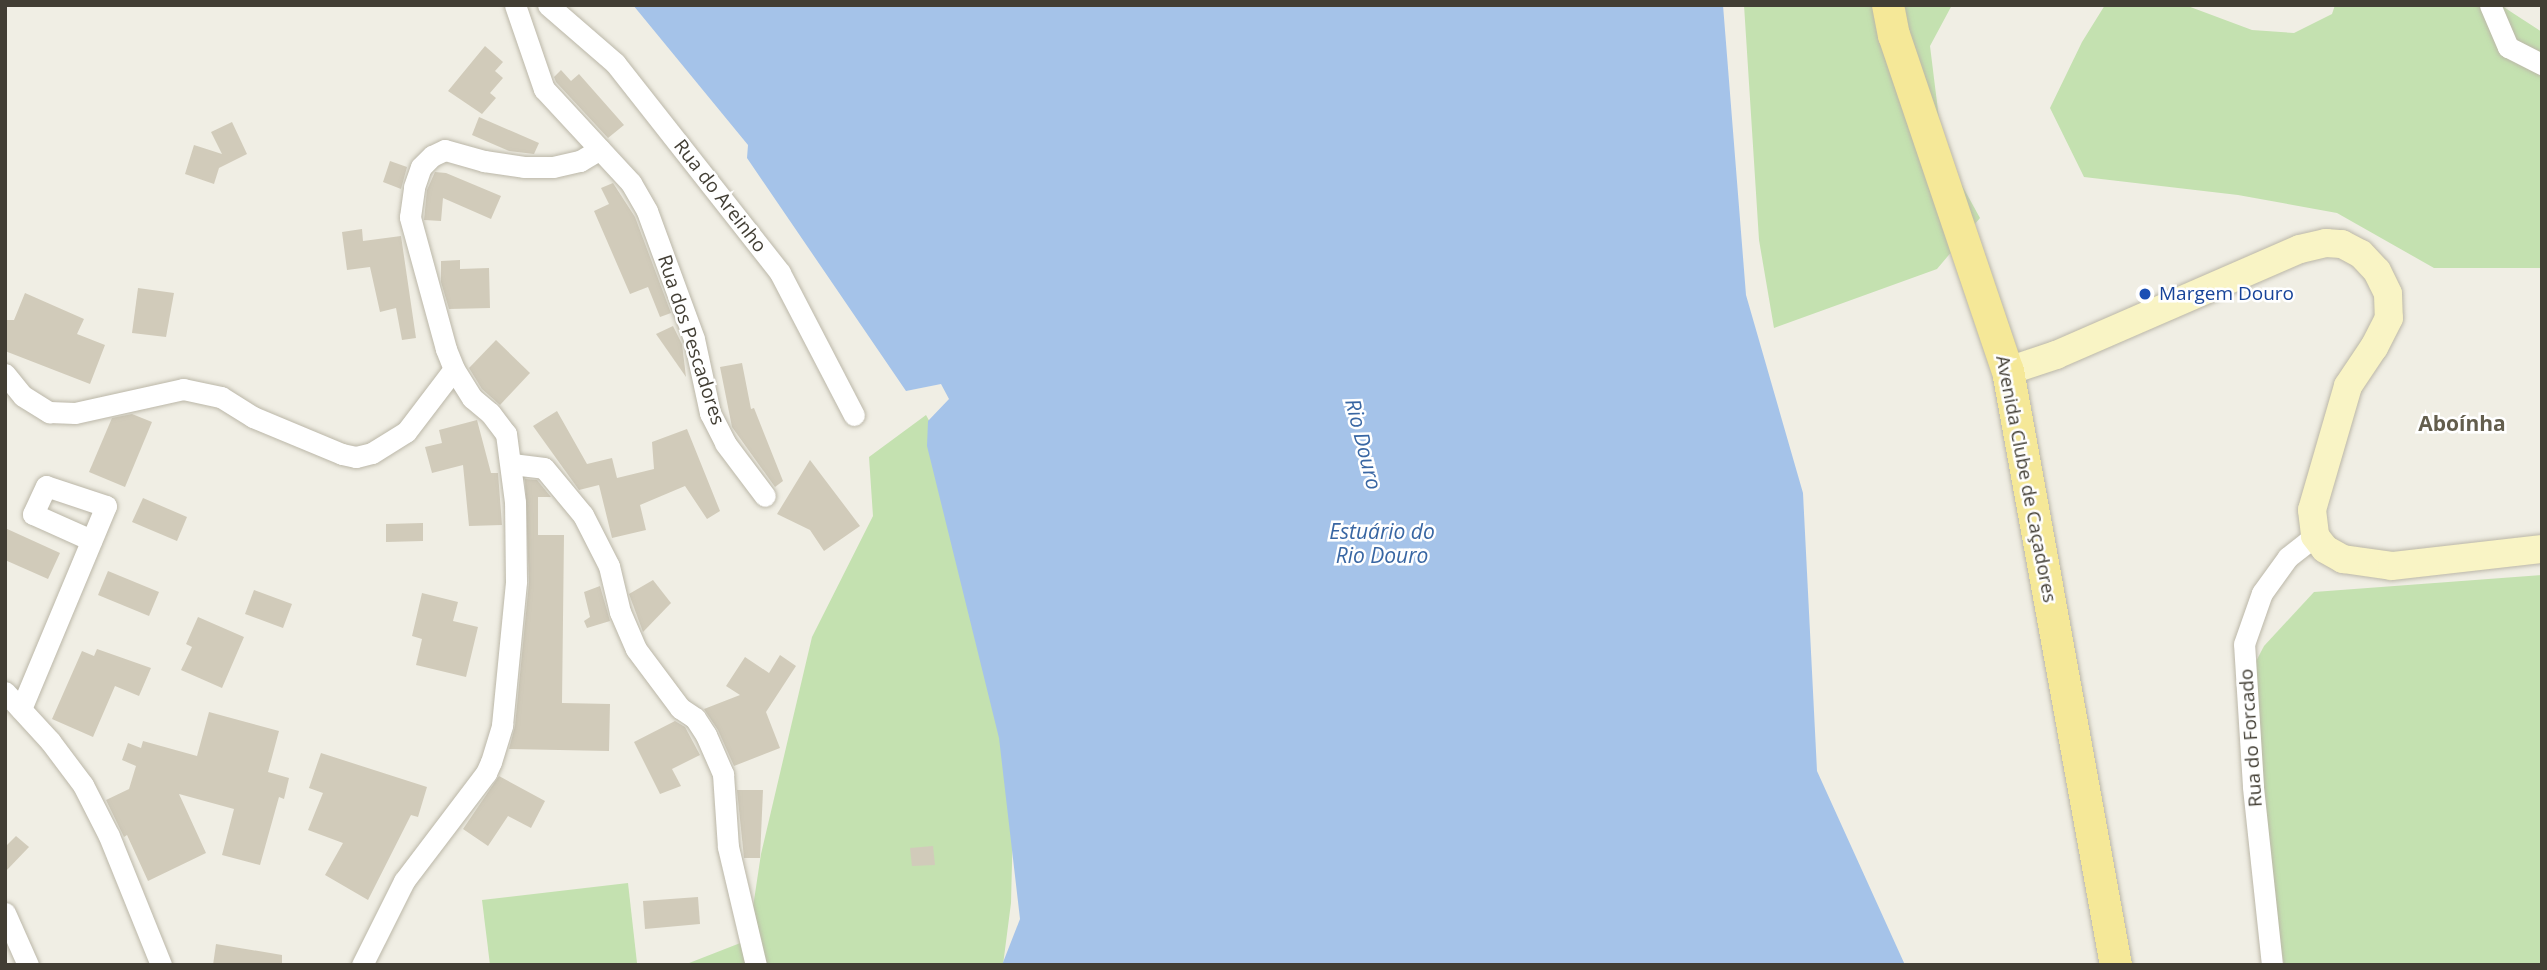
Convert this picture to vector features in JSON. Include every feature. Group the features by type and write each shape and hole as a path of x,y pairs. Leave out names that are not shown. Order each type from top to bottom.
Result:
{"main road":[{"name":"Avenida Clube de Caçadores","path":"1888,5 1894,35 2008,370 2117,964"},
{"path":"2008,370 2056,355 2300,248 2326,243 2342,244 2361,254 2377,271 2388,293 2389,318 2374,347 2348,386 2312,510 2315,536 2325,549 2343,559 2392,566 2542,549"}],"street":[{"name":"Rua dos Pescadores","path":"515,5 544,89 631,183 647,211 694,339 710,413 725,443 765,496"},
{"name":"Rua do Areinho","path":"548,5 615,63 780,273 854,415"},
{"path":"2490,5 2508,47 2542,64"},
{"path":"362,965 404,881 486,773 502,725 516,581 512,464 506,434 491,413 472,398 454,369 432,303 410,216 421,167 432,156 445,150 484,161 524,167 567,164 600,149"},
{"path":"5,374 23,396 50,412 75,413 153,393 183,389 221,397 253,417 342,454 356,457 372,453 406,432 454,369"},
{"path":"512,464 544,468 583,515 609,566 620,612 636,649 676,703 695,718 706,735 723,774 728,847 756,965"},
{"name":"Rua do Forcado","path":"2272,965 2253,786 2244,644 2262,593 2288,557 2315,536"},
{"path":"21,709 91,540"},
{"path":"5,692 50,741 83,785 108,836 161,965"},
{"path":"5,913 28,965"}],"green space":[{"path":"1744,5 1952,5 1930,46 1943,151 1980,218 1937,269 1774,328 1759,240"},
{"path":"2105,5 2185,5 2252,30 2294,33 2332,14 2335,5 2502,6 2542,32 2542,268 2434,268 2337,213 2238,195 2084,177 2050,108 2082,42"},
{"path":"926,415 932,426 1024,804 1013,823 1011,903 1003,965 684,965 748,940 761,854 812,637 873,516 869,457"},
{"path":"2542,575 2542,965 2284,965 2238,696 2264,646 2314,592"},
{"path":"628,883 637,963 490,965 482,900"}],"water":[{"name":"Estuário do Rio Douro","path":"633,5 1723,5 1746,295 1803,493 1817,771 1905,965 1002,965 1020,919 999,738 927,446 928,421 949,399 941,384 906,391 747,158 748,145"}],"building":[{"path":"485,46 503,62 495,71 503,78 490,93 496,98 482,114 448,91"},
{"path":"561,70 571,81 579,74 624,125 608,138 556,82 554,77"},
{"path":"479,117 539,143 534,154 509,151 472,135"},
{"path":"232,122 247,154 219,168 214,184 185,174 194,145 222,154 211,132"},
{"path":"390,161 407,167 401,189 383,182"},
{"path":"435,172 446,173 501,196 491,219 443,198 441,221 424,220 427,190"},
{"path":"613,183 635,217 671,313 660,317 648,287 630,294 594,211 609,204 601,188"},
{"path":"362,229 363,241 401,236 416,338 402,340 396,308 380,312 370,267 347,270 342,232"},
{"path":"460,260 460,269 489,268 490,308 449,309 441,282 441,261"},
{"path":"138,288 174,293 166,337 132,333"},
{"path":"25,293 84,319 77,334 105,345 90,384 5,351 5,320 14,320"},
{"path":"673,326 682,344 686,377 656,334"},
{"path":"496,340 530,373 500,405 482,389 469,368"},
{"path":"742,363 751,409 754,408 783,481 775,487 732,427 720,367"},
{"path":"557,411 587,464 612,458 617,478 654,469 652,442 687,429 720,511 707,519 685,486 640,505 646,530 612,538 599,485 579,490 533,426"},
{"path":"132,414 152,422 125,487 89,472 112,418"},
{"path":"477,420 491,473 498,473 502,525 469,526 463,465 432,473 425,447 442,443 439,430"},
{"path":"810,460 860,526 824,551 810,530 777,514"},
{"path":"525,479 537,480 551,497 538,497 538,535 564,535 562,703 610,704 609,751 509,749 515,726 529,582"},
{"path":"143,498 187,517 177,541 132,522"},
{"path":"423,523 423,541 386,542 386,524"},
{"path":"5,528 60,553 48,579 5,560"},
{"path":"108,571 159,592 149,616 98,595"},
{"path":"653,580 671,603 643,632 629,594"},
{"path":"600,586 610,621 587,628 584,621 590,617 584,592"},
{"path":"254,590 292,604 283,628 245,614"},
{"path":"422,593 458,602 453,621 478,627 466,677 416,665 422,639 412,636"},
{"path":"198,617 244,637 222,688 181,670 192,647 186,644"},
{"path":"97,649 151,668 139,696 115,686 93,737 52,719 82,651 94,656"},
{"path":"780,655 796,666 766,712 780,748 734,766 718,730 704,709 740,695 726,686 745,657 769,673"},
{"path":"209,712 279,731 268,772 289,778 284,799 279,797 260,865 222,855 234,809 179,794 206,853 148,881 127,835 124,837 106,800 129,789 136,766 122,760 128,743 141,748 143,741 197,756"},
{"path":"675,721 685,727 700,755 672,769 681,786 660,794 634,742"},
{"path":"321,753 427,787 418,817 411,815 368,900 325,875 343,843 308,830 323,793 309,788"},
{"path":"499,776 545,801 531,828 508,816 488,846 463,829"},
{"path":"737,790 763,790 760,858 744,858"},
{"path":"16,836 29,847 5,872 5,847"},
{"path":"933,846 935,865 912,866 910,848"},
{"path":"698,897 700,924 645,929 643,901"},
{"path":"216,944 282,955 282,965 213,965"}],"place":[{"name":"Margem Douro","path":"2145,294"}],"district":[{"name":"Aboínha","path":"2462,423"}],"water label":[{"name":"Rio Douro","path":"1364,444"}]}
